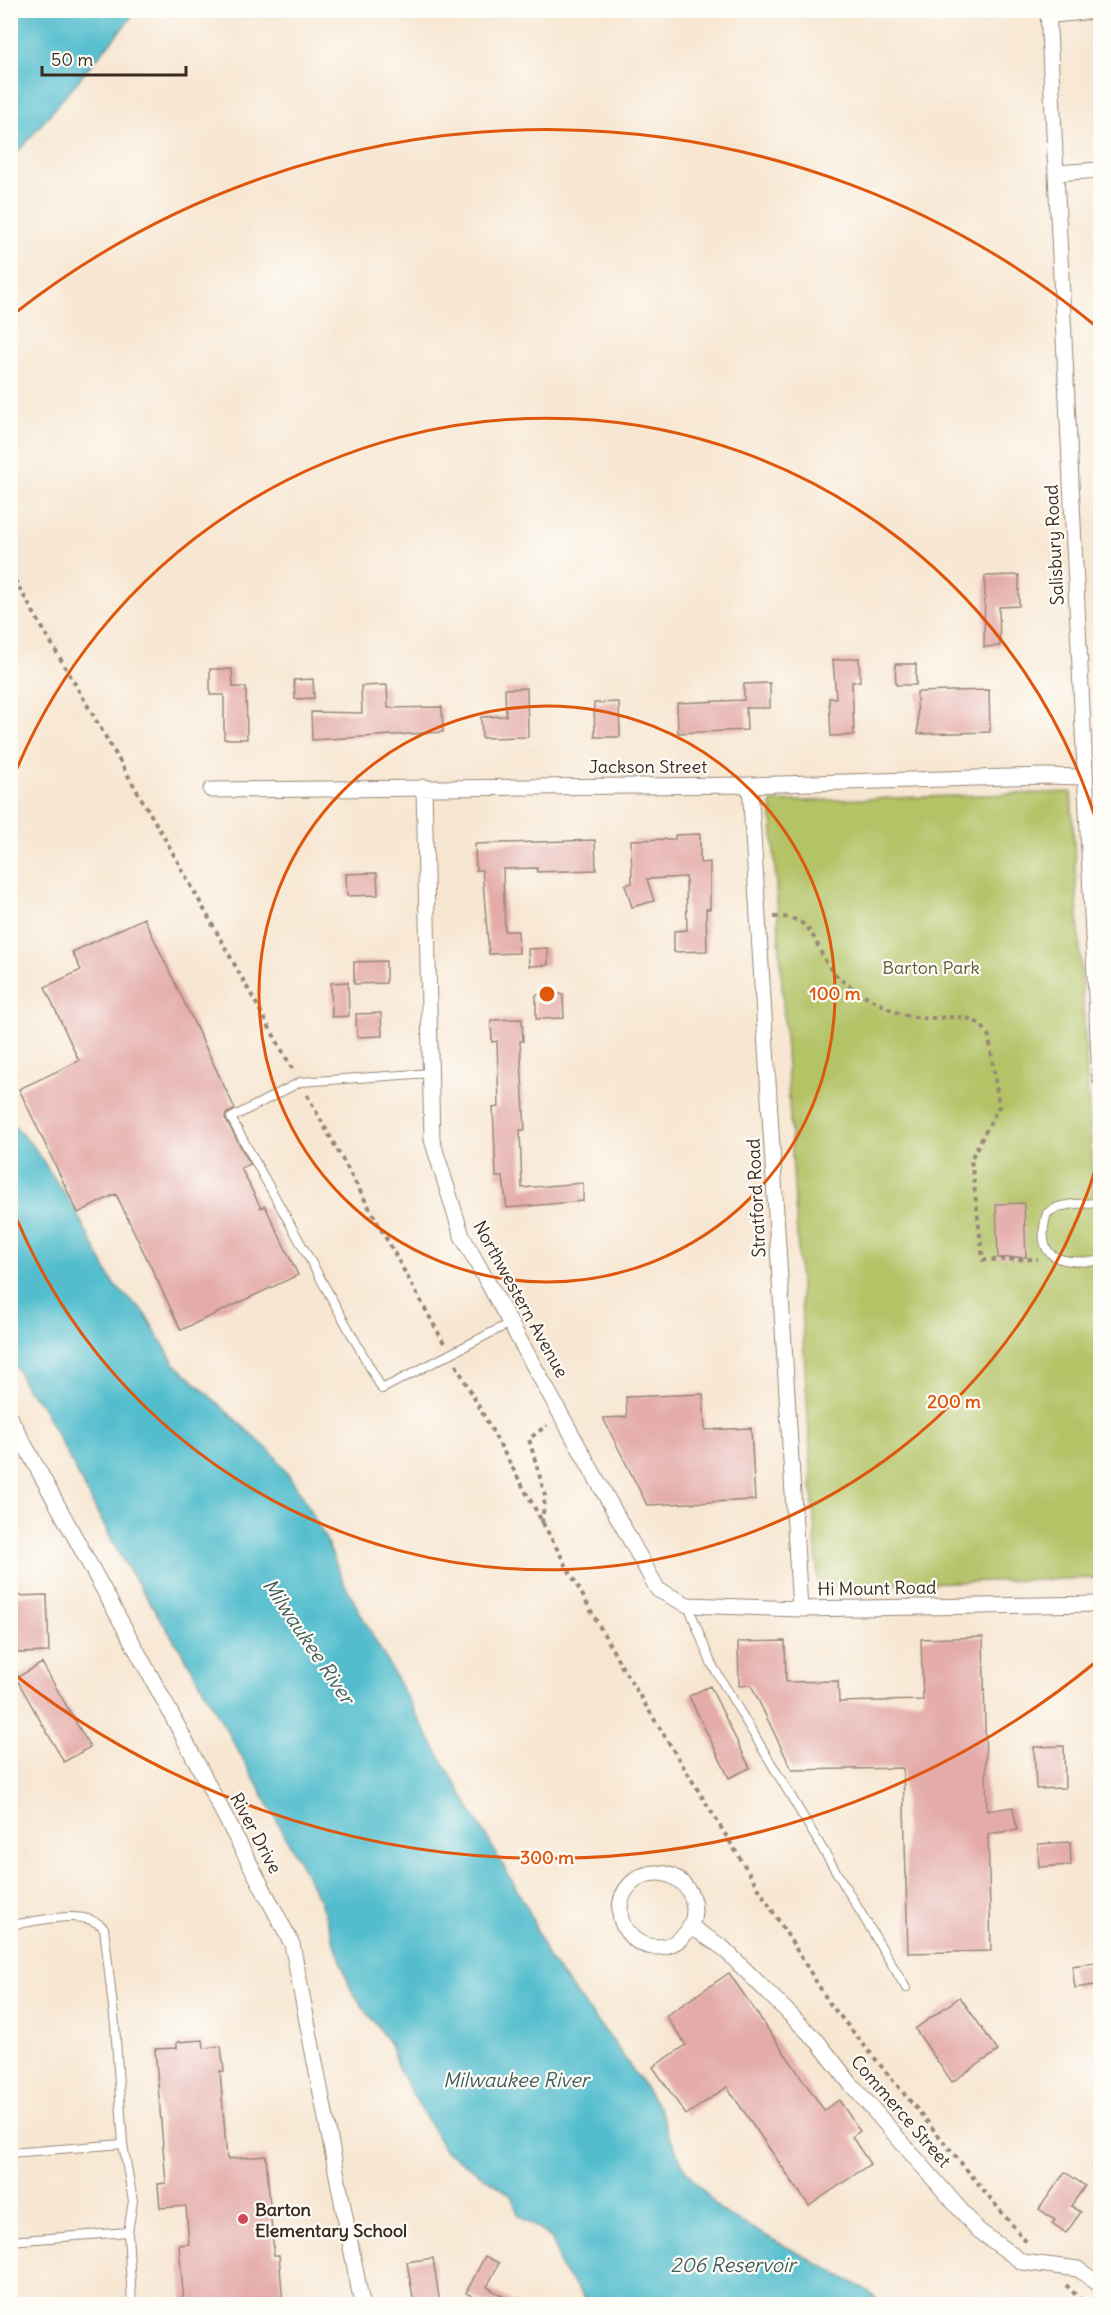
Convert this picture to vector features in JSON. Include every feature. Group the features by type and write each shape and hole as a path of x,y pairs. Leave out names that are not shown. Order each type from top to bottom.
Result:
{"street":[{"name":"Salisbury Road","path":"1048,15 1084,777 1101,1078"},
{"path":"1056,173 1101,170"},
{"name":"Jackson Street","path":"211,790 750,785 1043,776 1084,777"},
{"name":"Stratford Road","path":"750,785 800,1609"},
{"name":"Northwestern Avenue","path":"424,787 432,1140 462,1236 658,1590"},
{"name":"River Drive","path":"10,1418 168,1708 292,1944 362,2304"},
{"name":"Hi Mount Road","path":"658,1590 688,1605 800,1609 1101,1604"},
{"path":"654,1873 667,1874 683,1884 693,1901 690,1926 674,1943 651,1947 640,1943 624,1927 620,1905 623,1894 631,1883 642,1876 654,1873"},
{"name":"Commerce Street","path":"690,1926 722,1947 818,2042 850,2083 978,2230 1022,2262 1078,2269 1101,2285"}],"lane":[{"path":"1048,15 1101,14"},
{"path":"430,1073 300,1082 231,1118 382,1389 510,1323"},
{"path":"1101,1203 1058,1207 1047,1213 1045,1248 1051,1256 1074,1262 1101,1260"},
{"path":"688,1605 711,1664 906,1988"},
{"path":"10,1925 84,1917 97,1921 104,1928 115,2025 123,2144 133,2201 128,2232 132,2304"},
{"path":"10,2153 123,2144"},
{"path":"10,2241 128,2232"}],"path":[{"path":"10,572 169,846 622,1667 830,2004 1046,2265 1085,2304"},
{"path":"758,917 782,916 802,925 818,942 836,976 889,1009 920,1018 960,1015 983,1026 989,1037 999,1106 971,1159 983,1260 1039,1259 1051,1256"},
{"path":"542,1524 545,1495 529,1439 562,1415"}],"green space":[{"name":"Barton Park","path":"1071,792 1100,1304 1100,1578 818,1586 771,802"}],"water":[{"path":"15,10 137,11 11,160 10,14"},
{"name":"Milwaukee River","path":"10,1122 33,1146 75,1210 114,1285 144,1312 174,1363 275,1456 302,1495 326,1540 344,1583 419,1720 528,1909 548,1958 611,2039 660,2109 668,2134 686,2171 722,2212 867,2290 882,2304 590,2304 561,2269 552,2239 518,2214 511,2195 444,2150 398,2068 390,2044 351,1990 320,1901 272,1811 190,1665 119,1554 41,1404 27,1390 11,1356"}],"building":[{"path":"1019,575 1019,606 999,607 1000,646 984,647 985,576"},
{"path":"859,658 860,681 852,682 854,735 831,736 829,698 836,698 833,660"},
{"path":"895,664 916,664 916,685 896,685"},
{"path":"210,669 232,669 233,687 246,687 247,739 224,739 224,695 210,695"},
{"path":"313,679 314,698 295,699 294,680"},
{"path":"770,683 770,708 746,708 747,730 678,733 677,703 744,700 744,684"},
{"path":"387,685 388,708 442,707 443,732 312,740 311,712 362,713 361,686"},
{"path":"527,688 528,737 482,738 481,717 506,716 505,689"},
{"path":"989,690 990,732 918,734 917,692"},
{"path":"619,702 620,737 595,737 594,703"},
{"path":"700,834 700,863 710,862 710,909 706,909 707,951 674,952 674,931 687,930 686,877 647,879 654,901 632,907 625,885 632,883 631,840 675,839 675,835"},
{"path":"595,840 596,870 537,872 537,868 503,869 505,931 518,931 519,953 489,954 482,870 476,870 475,844"},
{"path":"377,873 378,895 347,896 346,874"},
{"path":"144,918 235,1109 226,1114 225,1118 250,1164 241,1168 261,1208 265,1206 298,1275 181,1330 116,1194 78,1213 19,1089 79,1061 45,987 81,970 72,952"},
{"path":"548,948 548,965 529,966 528,949"},
{"path":"386,961 386,983 354,984 354,962"},
{"path":"348,982 349,1016 332,1017 331,983"},
{"path":"563,994 564,1018 536,1019 536,995"},
{"path":"381,1013 382,1036 357,1037 356,1014"},
{"path":"522,1019 523,1041 520,1041 525,1130 520,1130 522,1188 583,1183 583,1201 507,1208 503,1177 496,1177 493,1108 499,1107 497,1041 492,1042 491,1020"},
{"path":"1024,1203 1026,1257 998,1258 996,1204"},
{"path":"703,1394 705,1430 751,1428 755,1500 647,1505 603,1418 627,1417 626,1397"},
{"path":"47,1595 49,1652 17,1653 15,1596"},
{"path":"983,1637 987,1811 1013,1807 1017,1830 988,1834 991,1951 908,1953 903,1768 792,1770 751,1685 739,1686 738,1642 785,1641 786,1682 838,1681 839,1702 923,1700 921,1639"},
{"path":"42,1663 90,1747 64,1762 16,1678"},
{"path":"710,1686 750,1768 729,1778 689,1696"},
{"path":"1064,1746 1065,1788 1036,1789 1034,1747"},
{"path":"1070,1842 1071,1865 1039,1867 1038,1844"},
{"path":"1101,1962 1101,1984 1075,1988 1072,1966"},
{"path":"729,1973 824,2110 839,2100 860,2131 852,2137 870,2164 809,2206 727,2087 686,2115 653,2067 686,2045 666,2016"},
{"path":"960,1997 998,2051 952,2082 915,2029"},
{"path":"203,2040 204,2048 221,2046 224,2071 220,2071 227,2159 266,2156 274,2255 279,2255 283,2304 184,2304 179,2245 189,2244 186,2206 160,2208 158,2184 166,2183 155,2049 177,2048 177,2042"},
{"path":"1065,2172 1085,2186 1071,2206 1081,2212 1066,2233 1052,2223 1055,2220 1039,2209"},
{"path":"485,2256 499,2263 487,2287 516,2304 488,2304 466,2293"},
{"path":"433,2258 440,2304 414,2304 407,2262"}],"place":[{"name":"Barton Elementary School","path":"243,2219"}],"water label":[{"name":"206 Reservoir","path":"733,2264"}]}
